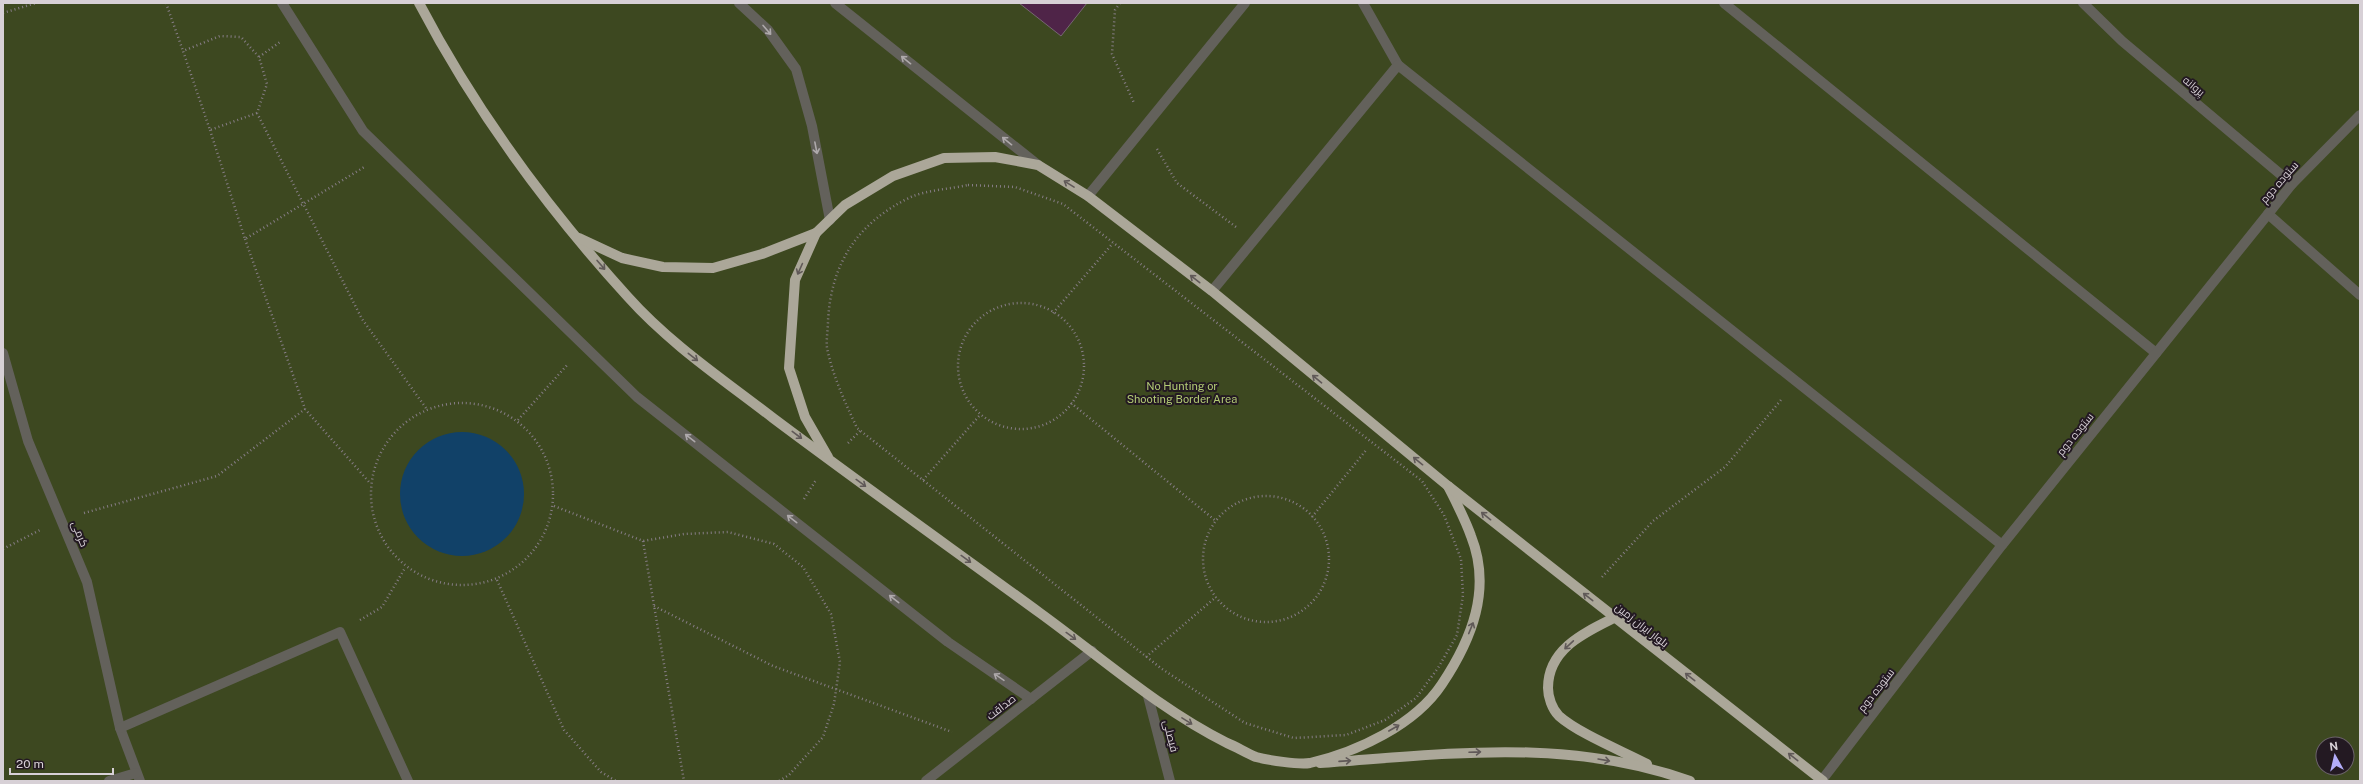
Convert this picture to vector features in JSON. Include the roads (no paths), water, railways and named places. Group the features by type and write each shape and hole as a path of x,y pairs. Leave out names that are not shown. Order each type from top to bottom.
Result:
{"main road":[{"path":"419,3 448,58 512,156 575,236 631,300 689,353 830,460 1092,651 1148,696 1204,731 1257,757 1306,764 1452,753 1525,751 1582,756 1656,769"},
{"path":"575,236 622,258 663,267 713,268 762,254 816,233 845,206 893,176 944,158 995,157 1038,165"},
{"name":"بلوار ایران زمین","path":"1038,165 1088,196 1212,292 1448,486 1614,618 1823,780"},
{"path":"816,233 795,280 789,368 805,417 830,460"},
{"path":"1306,764 1367,743 1410,719 1436,694 1459,658 1475,620 1480,586 1473,540 1448,486"},
{"path":"1614,618 1580,636 1557,656 1548,675 1548,697 1558,715 1656,769 1690,781"}],"street":[{"path":"282,3 363,131 637,396 948,642 1031,699"},
{"path":"740,3 768,30 796,69 812,126 830,220"},
{"path":"835,3 1038,165"},
{"path":"1088,196 1245,3"},
{"path":"1363,3 1398,65 2002,545"},
{"path":"1724,3 2156,353"},
{"name":"پروانه","path":"2083,3 2122,41 2292,184"},
{"path":"1212,292 1398,65"},
{"name":"ستوده دوم","path":"1823,780 2002,545 2292,184 2360,115"},
{"path":"2268,214 2360,295"},
{"name":"کرمی","path":"3,353 28,441 87,582 120,728 138,777"},
{"path":"120,728 340,632 408,781"},
{"name":"صداقت","path":"926,781 1092,651"},
{"name":"فیصلی","path":"1148,696 1170,781"},
{"path":"110,781 138,777"}],"water":[{"path":"462,432 474,433 486,437 497,442 506,450 514,459 519,470 523,482 523,506 519,518 514,529 506,538 497,546 486,551 474,555 462,556 450,555 438,551 427,546 418,538 410,529 405,518 401,506 400,494 401,482 405,470 410,459 418,450 427,442 438,437 450,433"}],"park label":[{"name":"No Hunting or Shooting Border Area","path":"1182,392"}]}
